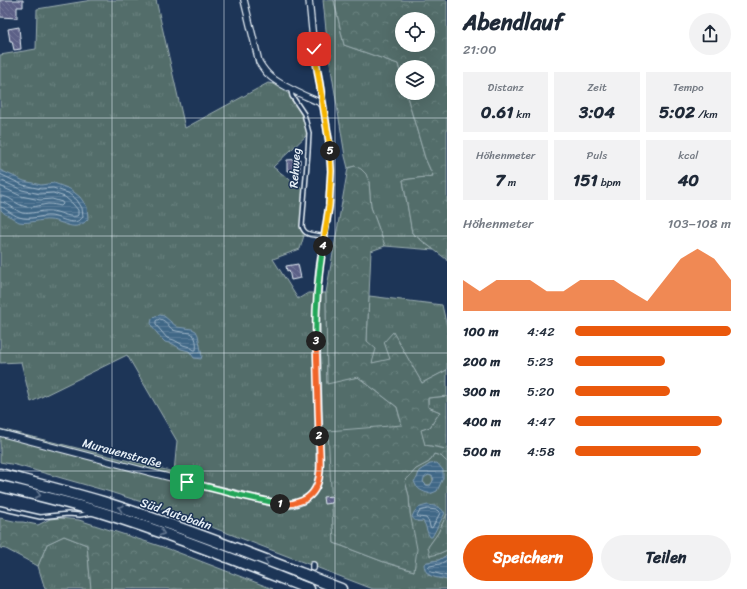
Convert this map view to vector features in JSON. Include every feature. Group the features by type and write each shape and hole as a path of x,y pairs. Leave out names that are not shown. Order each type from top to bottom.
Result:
{"highway":[{"name":"Süd Autobahn","path":"0,474 111,505 185,529 341,589"},
{"name":"Süd Autobahn","path":"0,486 100,512 161,532 237,560 306,588"}],"street":[{"path":"244,0 259,62 264,70 272,77 292,89 323,104"},
{"name":"Murauenstraße","path":"0,433 187,482 288,505 306,499 315,490 320,468 316,317 319,271 329,206 331,171 329,141 314,49 309,0"}],"lane":[{"name":"Rehweg","path":"292,89 292,96 304,114 309,133 302,226 305,232 324,236"},
{"path":"0,508 40,517 68,514 80,515 100,512"}],"green space":[{"path":"92,0 156,0 185,128 268,83 274,84 292,96 304,114 309,133 273,167 305,191 302,226 305,232 300,249 273,259 298,299 308,293 326,293 327,383 358,377 397,407 402,425 332,505 334,543 384,562 414,571 409,496 405,481 416,469 429,462 434,454 441,456 447,462 447,514 438,533 428,547 438,554 447,550 447,555 439,560 432,561 428,575 447,580 447,589 373,589 170,511 107,491 16,465 0,462 0,429 174,472 177,441 127,355 31,402 21,362 0,363 0,55 36,49 37,9","holes":["430,464 437,491 416,480 419,471","444,515 427,530 426,524 423,521 417,521"]},
{"path":"323,0 334,0 344,45 395,63 395,100 408,100 425,158 433,176 403,180 412,233 434,250 385,246 371,207 369,182 355,166 348,168 328,50"},
{"path":"334,0 447,0 447,261 412,233 403,180 433,176 425,158 408,100 435,100 435,60 395,60 395,63 344,45"},
{"path":"355,166 366,174 369,182 371,207 385,246 371,251 367,341 376,349 372,363 390,359 384,342 393,332 422,383 447,370 447,396 428,398 428,407 440,412 430,427 421,430 425,445 447,448 447,462 441,456 434,454 429,462 416,469 405,481 409,496 410,513 417,549 414,571 384,562 334,543 328,431 402,425 397,407 358,377 327,384 326,293 348,168"},
{"path":"369,296 442,305 447,327 447,370 422,383 393,333 390,360 372,363 367,341"},
{"path":"447,396 447,448 425,445 420,430 430,427 440,412 428,407 428,398"},
{"path":"426,475 430,475 432,476 432,484 426,485 423,482 423,478"},
{"path":"447,514 447,550 430,556 428,547 438,533"},
{"path":"0,518 38,525 50,519 59,518 79,520 169,549 273,589 91,589 87,545 64,536 47,544 38,566 6,549 0,548"},
{"path":"64,536 87,545 91,589 45,589 38,566 47,544"}],"water":[{"path":"0,170 24,181 41,185 54,183 70,189 80,197 87,207 88,219 79,226 69,226 50,220 18,222 1,210"},
{"path":"155,316 164,316 177,327 196,331 202,356 201,359 194,358 189,351 165,342 162,339 152,327 151,323"},
{"path":"437,463 443,470 443,478 437,491 430,494 418,488 414,481 417,478 419,471 430,464","holes":["428,475 432,476 434,479 430,486 426,485 423,482 424,478"]},
{"path":"428,505 435,506 445,513 432,537 430,537 423,521 415,520 412,517 418,508"},
{"path":"447,555 447,580 432,576 426,572 424,564 439,560"}],"building":[{"path":"0,0 23,0 23,7 17,7 17,18 0,17"},
{"path":"19,27 21,49 14,50 12,41 10,41 8,29"},
{"path":"300,159 300,171 287,171 287,160"},
{"path":"298,264 301,278 291,280 289,270 287,271 286,266"},
{"path":"332,496 332,503 324,504 323,497"}],"tunnel":[{"path":"313,568 313,589"}],"route":[{"path":"187,482 255,499 288,505 306,499 315,490 318,482 320,468 316,317 319,271 329,206 331,171 329,141 314,49"}]}
